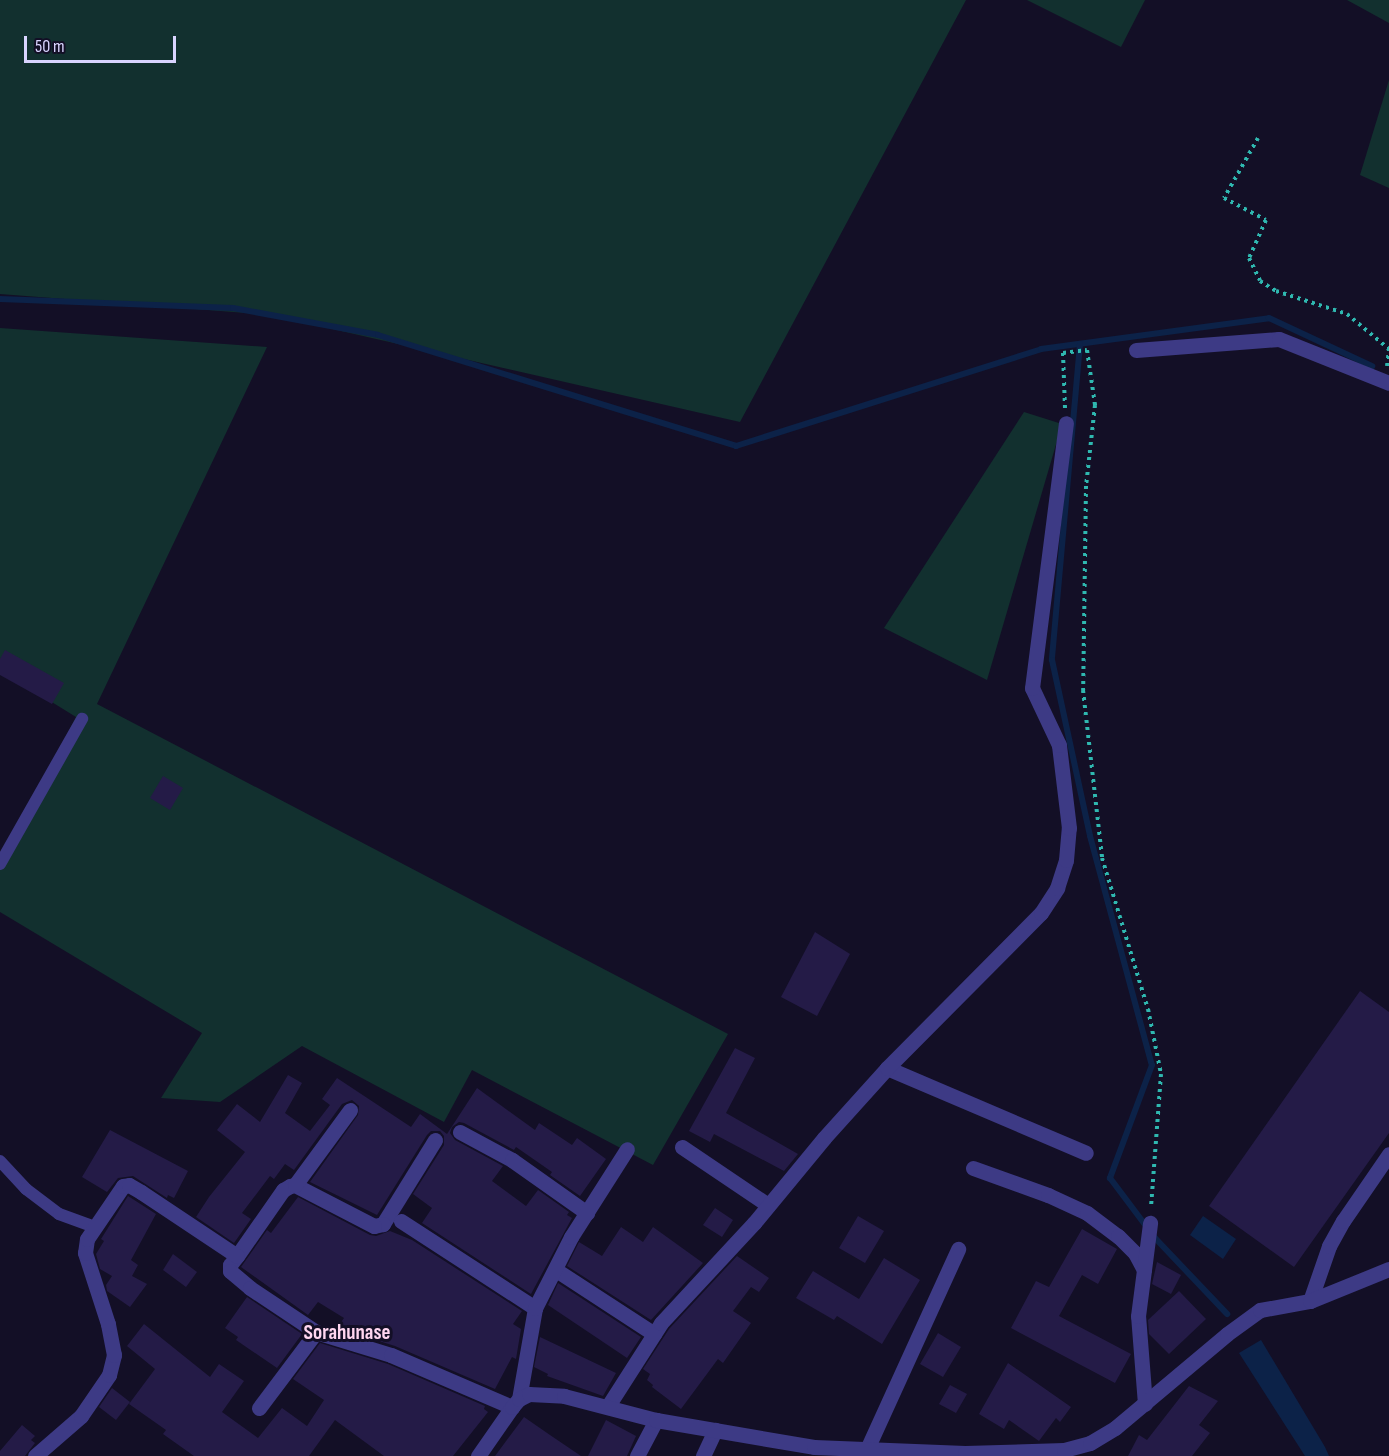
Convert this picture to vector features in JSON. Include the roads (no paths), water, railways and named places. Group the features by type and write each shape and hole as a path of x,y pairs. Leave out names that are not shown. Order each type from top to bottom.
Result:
{"street":[{"path":"1136,350 1279,339 1389,383"},
{"path":"608,1406 654,1334 887,1068 1041,913 1057,888 1066,860 1068,828 1059,745 1032,688 1066,423"},
{"path":"887,1068 1086,1153"},
{"path":"350,1110 296,1185 284,1190 230,1265 230,1271 236,1278 316,1332 391,1355 515,1403"},
{"path":"460,1132 512,1160 587,1212"},
{"path":"296,1185 379,1227 435,1140"},
{"path":"682,1147 768,1205"},
{"path":"515,1403 535,1308 587,1212 627,1149"},
{"path":"1310,1301 1338,1229 1389,1154"},
{"path":"973,1168 1048,1195 1087,1213 1118,1236 1135,1253 1144,1270"},
{"path":"35,1456 81,1416 109,1375 114,1355 108,1324 85,1252 87,1239 123,1186 129,1185 237,1256"},
{"path":"401,1221 535,1308"},
{"path":"1145,1404 1138,1316 1150,1223"},
{"path":"867,1449 958,1249"},
{"path":"556,1269 654,1334"},
{"path":"478,1456 515,1403 529,1394 564,1396 656,1420 814,1447 965,1453 1067,1454 1115,1428 1227,1334 1260,1310 1310,1301 1389,1269"},
{"path":"259,1408 316,1332"},
{"path":"637,1456 656,1420"},
{"path":"703,1456 715,1430"}],"lane":[{"path":"0,864 82,719"},
{"path":"0,1161 26,1189 59,1214 94,1227"}],"water":[{"path":"1203,1216 1236,1239 1223,1259 1190,1235"},
{"path":"1261,1340 1329,1456 1305,1456 1239,1353"}],"waterway":[{"path":"0,299 233,308 378,335 736,446 1041,349 1269,318 1372,366"},
{"path":"1080,344 1052,660 1090,836 1152,1065 1110,1178 1155,1238 1227,1314"}],"district":[{"name":"Sorahunase","path":"347,1333"}]}
